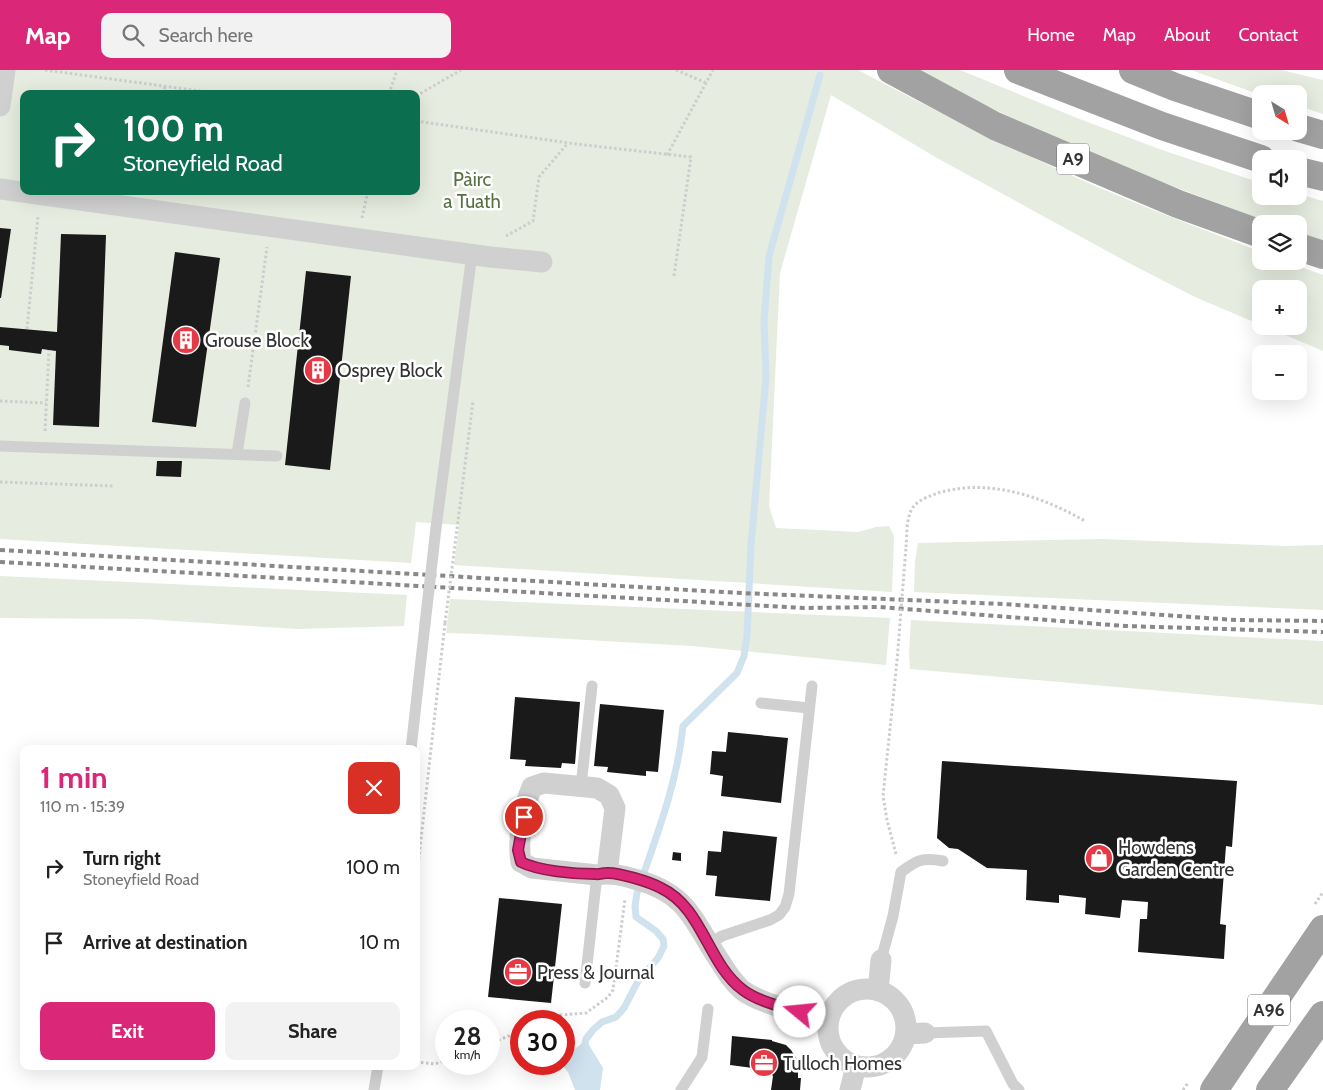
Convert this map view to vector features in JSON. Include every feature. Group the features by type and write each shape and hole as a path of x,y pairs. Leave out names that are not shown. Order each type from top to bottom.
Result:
{"highway":[{"name":"A9","path":"891,70 995,126 1178,204 1252,231"},
{"path":"1018,70 1162,126 1252,156"},
{"path":"1133,70 1175,87 1252,113"},
{"path":"1308,131 1323,135"},
{"path":"1307,173 1323,177"},
{"path":"1307,250 1323,255"},
{"name":"A96","path":"1214,1090 1323,929"},
{"name":"A96","path":"1270,1090 1323,1014"}],"street":[{"path":"0,106 5,70"},
{"path":"0,189 20,192"},
{"path":"47,195 270,227 542,262"},
{"path":"602,874 615,808 608,795 597,788 581,786 544,783 532,787 526,800 518,850 521,862 532,868 602,874 642,881 662,888 680,901 690,913 708,945 730,977 743,990 770,1003 828,1021"},
{"path":"878,991 881,960"},
{"path":"865,989 888,995 897,1003 904,1017 916,1033 888,1061 878,1066 867,1068 845,1061 837,1053 831,1044 828,1021 833,1008 841,998 865,989"},
{"path":"850,1090 856,1066"}],"lane":[{"path":"411,745 436,528 481,255"},
{"path":"237,454 245,403"},
{"path":"0,446 276,456"},
{"path":"581,786 592,686"},
{"path":"708,945 722,936 770,920 779,915 785,907 789,894 812,686"},
{"path":"761,703 809,708"},
{"path":"881,960 893,916 901,872 914,862 929,858 943,861"},
{"path":"585,983 602,874"},
{"path":"681,1090 702,1057 708,1009"},
{"path":"916,1033 986,1031 1009,1077 1019,1090"},
{"path":"374,1090 377,1070"}],"path":[{"path":"45,70 193,90"},
{"path":"390,90 397,70"},
{"path":"420,94 461,70"},
{"path":"676,70 706,83"},
{"path":"667,155 713,70"},
{"path":"420,122 568,143 691,157 674,276"},
{"path":"481,255 503,237 533,221 540,178 568,143"},
{"path":"27,330 40,195"},
{"path":"245,403 270,227"},
{"path":"44,448 49,350"},
{"path":"0,401 46,403"},
{"path":"0,482 113,486"},
{"path":"901,872 887,820 883,796 906,547 910,514 914,506 928,496 952,489 999,489 1031,496 1062,508 1084,521"},
{"path":"420,848 457,529"},
{"path":"420,1062 435,1064"}],"green space":[{"name":"Pàirc a Tuath","path":"0,70 858,70 1020,152 1086,182 1252,248 1252,270 1307,269 1323,275 1323,351 1285,335 1307,335 1307,280 1252,280 1252,321 1195,297 1127,262 937,158 831,95 780,273 769,506 776,528 858,532 889,526 894,536 892,592 454,565 459,525 416,522 411,563 0,539"},
{"path":"907,70 960,70 1077,118 1162,150 1252,180 1252,205 1307,205 1307,196 1323,201 1323,242 1307,236 1307,215 1252,216 1111,163"},
{"path":"1191,70 1281,70 1323,80 1323,114 1308,109 1308,85 1252,85 1252,92"},
{"path":"1101,539 1284,546 1323,545 1323,610 914,592 918,543"},
{"path":"0,576 407,595 404,626 297,629 144,619 0,618"},
{"path":"450,599 890,618 886,665 692,646 446,633"},
{"path":"911,620 1323,641 1323,705 910,669"}],"water":[{"path":"586,1040 603,1068 600,1090 575,1090 569,1075 575,1075 575,1049"}],"building":[{"path":"0,228 11,229 1,298 0,298"},
{"path":"61,234 106,235 99,427 53,425 56,351 42,349 41,354 9,350 9,346 0,345 0,327 57,332"},
{"name":"Grouse Block","path":"175,252 220,258 196,427 152,422"},
{"name":"Osprey Block","path":"306,271 351,276 330,470 285,465"},
{"path":"157,461 182,461 181,477 156,476"},
{"path":"515,697 580,702 575,764 562,763 561,768 525,766 526,760 510,759"},
{"path":"600,704 664,710 658,772 646,771 646,776 607,772 608,767 594,766"},
{"path":"728,732 788,738 781,803 721,796 723,776 710,774 712,751 726,752"},
{"name":"Howdens Garden Centre","path":"942,761 1237,781 1232,847 1226,846 1220,924 1226,925 1224,959 1138,952 1140,919 1147,919 1148,902 1122,900 1120,918 1085,914 1086,898 1059,895 1059,903 1026,900 1027,870 987,868 958,849 949,848 937,838"},
{"path":"723,831 777,837 770,901 715,896 717,876 706,875 708,851 721,852"},
{"path":"673,852 681,853 681,861 672,860"},
{"path":"499,898 562,904 551,1003 488,997"},
{"name":"Tulloch Homes","path":"732,1036 772,1040 786,1045 798,1061 798,1078 801,1078 800,1090 771,1090 773,1076 768,1070 730,1065"}],"waterway":[{"path":"584,1049 586,1039 593,1030 602,1022 616,1017 624,1008 638,981 658,958 664,946 663,939 656,931 636,917 635,906 637,893 671,790 683,726 737,673 744,656 747,636 751,545 766,377 764,321 769,256 820,75"}],"railway":[{"path":"0,550 741,593 1003,604 1236,620 1323,621"},
{"path":"0,562 804,608 880,607 1125,626 1323,632"}],"place":[{"name":"Grouse Block","path":"186,340"},
{"name":"Osprey Block","path":"318,370"},
{"name":"Howdens Garden Centre","path":"1099,858"},
{"name":"Press & Journal","path":"518,972"},
{"name":"Tulloch Homes","path":"764,1063"}],"route":[{"path":"524,817 518,850 521,862 532,868 597,875 607,872 662,888 680,901 690,913 708,945 730,977 743,990 770,1003 800,1012"}]}
